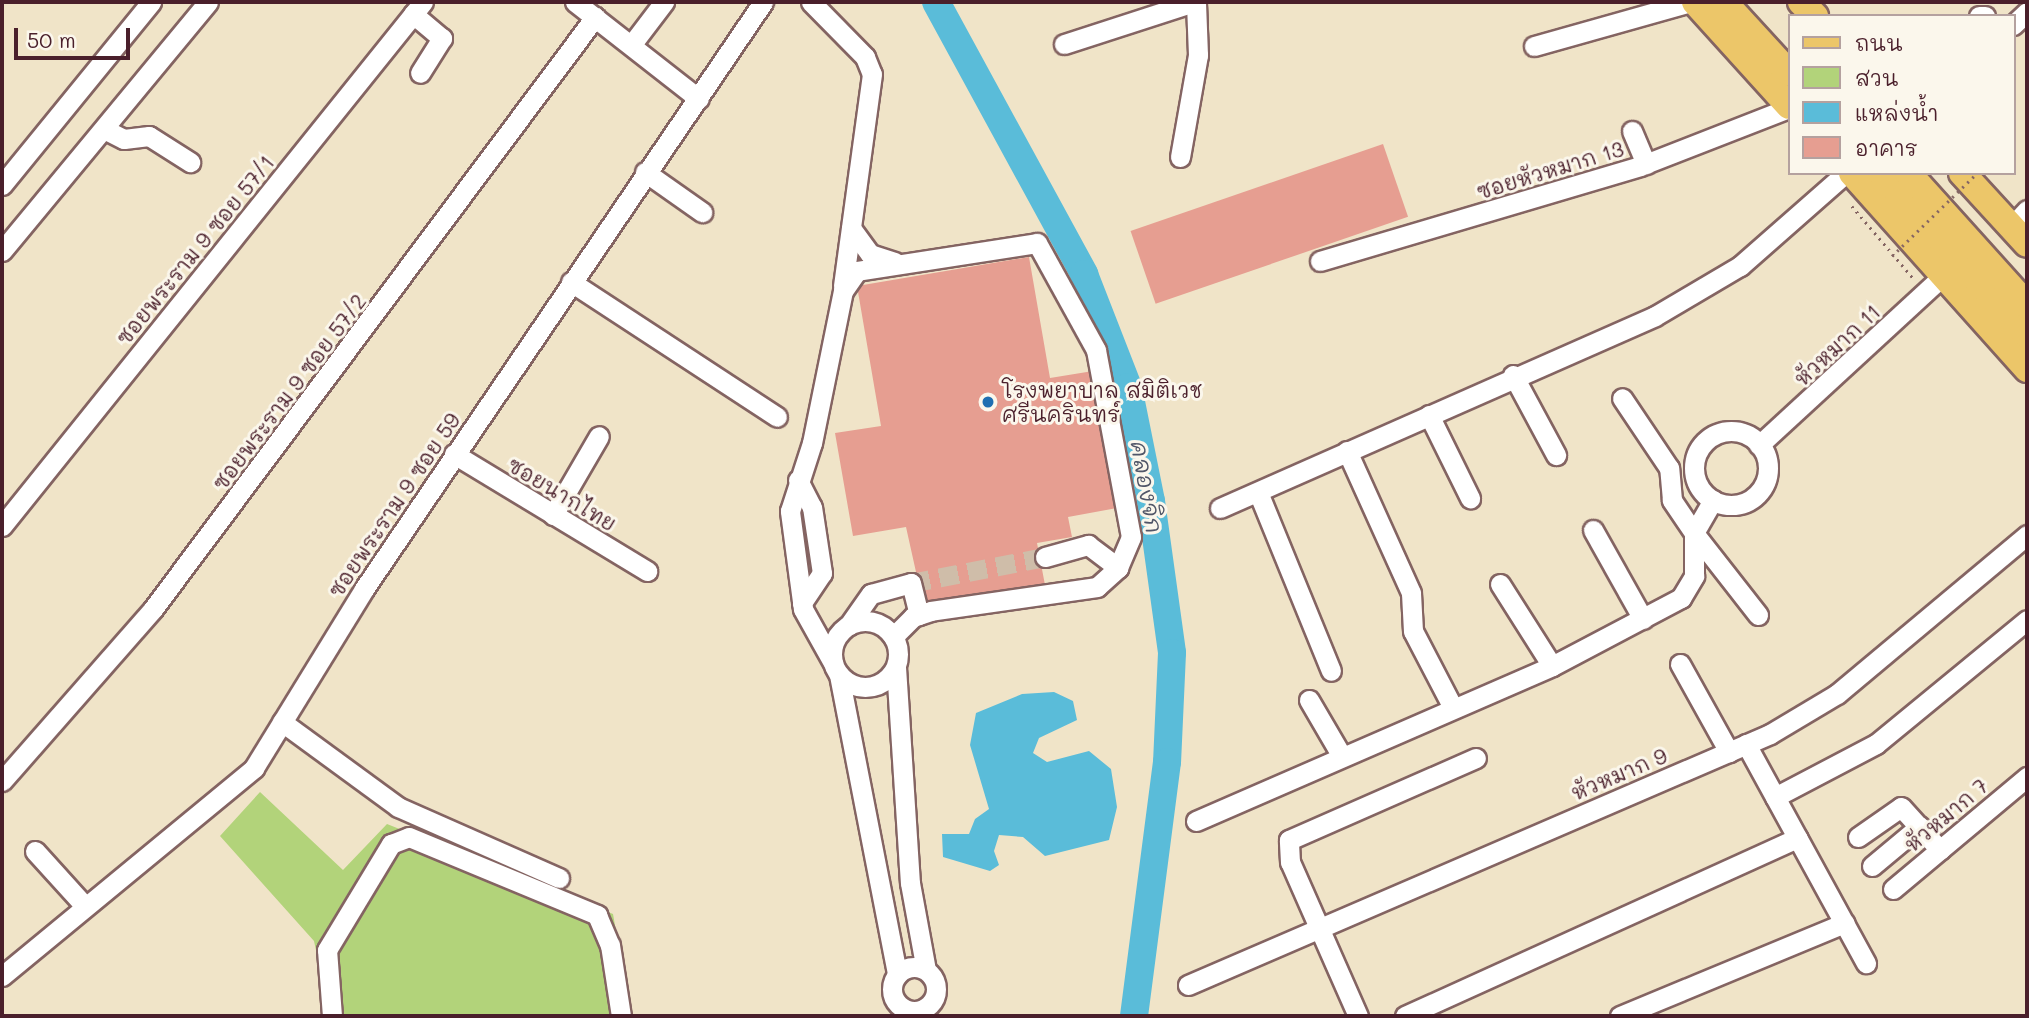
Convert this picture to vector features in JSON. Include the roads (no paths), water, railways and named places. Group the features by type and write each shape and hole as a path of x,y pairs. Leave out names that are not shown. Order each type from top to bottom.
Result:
{"main road":[{"path":"1693,2 1787,105"},
{"path":"1724,2 1787,71"},
{"path":"1745,2 1787,46"},
{"path":"1883,175 2018,310"},
{"path":"1910,175 2018,310 2027,335"},
{"path":"1964,175 2022,226"},
{"path":"1843,176 1943,276 2027,369"}],"street":[{"path":"2,185 151,2"},
{"path":"2,251 208,2"},
{"path":"575,2 699,99"},
{"path":"632,44 664,2"},
{"name":"ซอยพระราม 9 ซอย 59","path":"2,975 84,905 188,828 254,768 454,454 763,2"},
{"path":"811,2 865,57 872,75 843,291 813,443 790,511 808,626 836,669 870,687 895,667"},
{"path":"1063,44 1195,2 1198,55 1180,156"},
{"path":"1534,46 1693,2"},
{"path":"418,8 442,38 420,73"},
{"name":"ซอยพระราม 9 ซอย 57/1","path":"2,526 418,8"},
{"name":"ซอยพระราม 9 ซอย 57/2","path":"3,778 153,609 596,17"},
{"name":"ซอยหัวหมาก 13","path":"1320,261 1646,164 1787,108"},
{"path":"104,129 124,139 149,136 190,162"},
{"path":"1632,131 1646,164"},
{"path":"645,172 702,212"},
{"path":"1220,508 1513,375 1655,316 1740,267 1843,176"},
{"path":"851,228 870,254 899,262"},
{"path":"843,291 857,271 899,262 1037,243 1088,331 1100,366 1130,518 1131,537 1118,568 1097,587 919,615 893,637"},
{"name":"หัวหมาก 11","path":"1759,445 1943,276"},
{"path":"571,282 777,417"},
{"path":"1513,375 1556,455"},
{"path":"1622,398 1669,468 1672,500 1694,533 1758,615"},
{"path":"1429,415 1470,498"},
{"path":"1740,432 1759,445 1768,468 1760,491 1739,504 1713,500 1694,472 1706,440 1740,432"},
{"path":"553,515 599,436"},
{"path":"1347,451 1411,593 1413,631 1453,708"},
{"name":"ซอยนากไทย","path":"454,454 647,571"},
{"path":"1258,492 1331,671"},
{"path":"1196,821 1340,753 1552,666 1681,598 1694,576 1694,533 1713,500"},
{"path":"1593,530 1643,620"},
{"name":"หัวหมาก 9","path":"1188,985 1321,924 1738,748 1838,694 2027,535"},
{"path":"1045,557 1088,545 1118,568"},
{"path":"849,625 878,624 893,637 910,883 926,970 937,987 931,1011 906,1013 892,995 897,974 836,669 834,641 871,594 911,583 919,615"},
{"path":"1500,584 1552,666"},
{"path":"1775,797 1876,744 2027,620"},
{"path":"1679,664 1775,797 1866,963"},
{"path":"1309,700 1340,753"},
{"path":"282,722 398,807 559,878"},
{"path":"1358,1016 1321,924 1290,862 1289,840 1476,758"},
{"name":"หัวหมาก 7","path":"1893,889 2027,777"},
{"path":"1858,837 1901,807 1940,850"},
{"path":"1872,866 1920,826"},
{"path":"331,1016 327,950 391,844 409,837 597,915 611,945 621,1016"},
{"path":"1405,1016 1797,838"},
{"path":"35,851 84,905"},
{"path":"1620,1016 1844,923"},
{"path":"897,974 908,968 926,970"}],"water":[{"path":"1054,692 1073,701 1077,720 1039,738 1033,753 1047,762 1089,751 1111,769 1117,807 1109,840 1045,856 1023,837 999,835 994,851 999,865 990,871 943,857 942,834 969,834 975,819 989,809 970,745 976,713 1022,694"}],"waterway":[{"name":"คลองจิก","path":"936,2 1084,274 1128,387 1151,501 1172,653 1167,762 1134,1016"}],"tunnel":[{"path":"911,583 1045,557"}],"place":[{"name":"โรงพยาบาล สมิติเวช ศรีนครินทร์","path":"988,402"}]}
